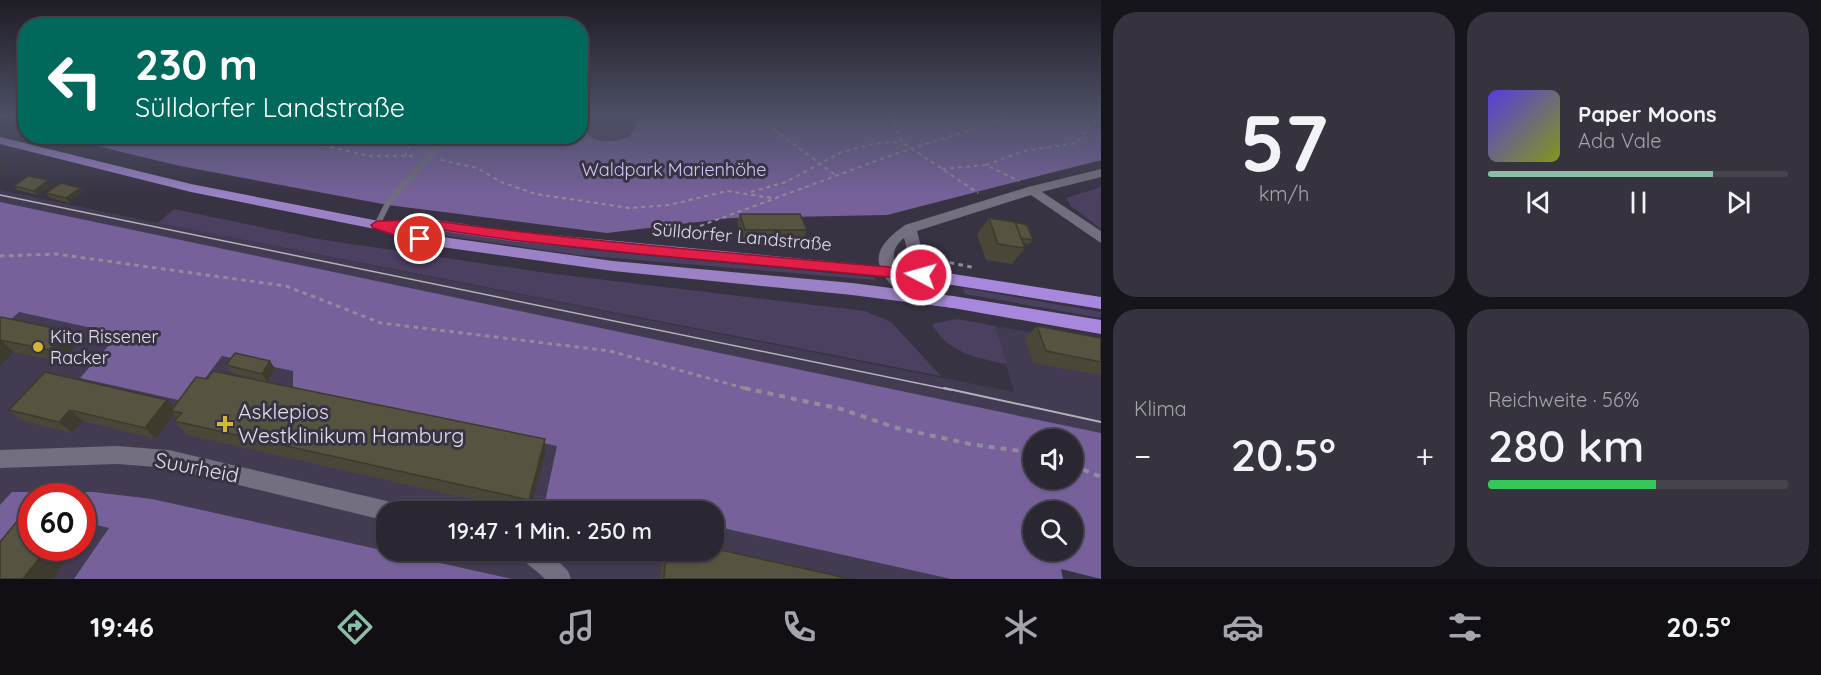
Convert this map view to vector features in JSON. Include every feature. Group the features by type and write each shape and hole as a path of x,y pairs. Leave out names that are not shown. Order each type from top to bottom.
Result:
{"highway":[{"name":"Sülldorfer Landstraße","path":"921,275 985,283 1101,303"},
{"name":"Sülldorfer Landstraße","path":"953,302 1101,327"}],"main road":[{"name":"Sülldorfer Landstraße","path":"8,142 191,188 377,225 420,239 570,260 953,302"},
{"path":"910,228 912,245 921,275 909,296 888,272 885,252 890,241 910,228 992,202 1029,187 1101,173"},
{"path":"1029,187 1101,238"},
{"name":"Sülldorfer Landstraße","path":"377,225 429,224 628,248 921,275"},
{"name":"Suurheid","path":"0,459 117,455 169,459 376,508"},
{"path":"543,561 560,579"}],"lane":[{"path":"377,225 389,201 441,144"}],"path":[{"path":"791,142 838,177"},
{"path":"749,193 786,182 853,149 877,143 901,142"},
{"path":"902,142 992,202"},
{"path":"667,238 772,198 939,142"},
{"path":"941,169 986,165 1029,150 1078,142"},
{"path":"318,144 369,156 429,158 477,168 508,185 536,194 628,208 669,205 717,192 749,193 772,198"},
{"path":"405,156 410,144"},
{"path":"986,165 1029,187"},
{"path":"0,256 56,254 286,286 381,323 610,351 720,383 841,409 897,428 970,444 1023,451"},
{"path":"1083,470 1101,477"}],"shaded area":[{"path":"1101,187 1101,229 1071,206 1066,198"},
{"path":"0,190 1014,392 995,326 1101,345 1101,433 1083,429 0,202"},
{"path":"174,209 318,239 547,273 865,311 891,322 941,376 158,223"},
{"path":"404,226 599,251 873,277 877,280 578,255 399,229"},
{"path":"963,288 1101,312 1101,318 965,294"},
{"name":"Asklepios Westklinikum Hamburg","path":"19,312 120,334 81,378 187,402 222,356 293,371 293,392 558,446 545,501 376,501 376,561 724,561 724,528 951,579 0,579 0,330"},
{"path":"957,319 995,326 1007,364 964,353 946,342 932,324"}],"green space":[{"name":"Waldpark Marienhöhe","path":"1101,142 1101,160 887,215 731,218 607,233 388,205 180,166 89,144"},
{"path":"0,202 1082,429 1023,429 1023,489 1083,489 1083,429 1101,433 1101,579 1061,569 1063,579 951,579 724,528 724,501 545,501 557,446 293,391 293,371 222,356 187,402 80,378 119,334 19,312 0,330"},
{"path":"12,492 18,492 18,539 0,562 0,505"},
{"path":"96,492 152,499 376,549 376,561 431,561 512,579 74,579 86,561 96,561 96,547 109,528 96,525"}],"building":[{"path":"28,176 48,180 34,191 14,186"},
{"path":"61,183 80,188 66,198 46,193"},
{"path":"740,214 800,214 807,230 745,230"},
{"path":"989,218 1015,222 1025,248 998,244"},
{"path":"1015,222 1027,225 1033,240 1021,238"},
{"path":"1,317 67,331 49,350 0,341"},
{"path":"1037,326 1101,338 1101,362 1046,351"},
{"path":"235,353 270,361 262,374 226,365"},
{"path":"213,371 545,439 529,500 174,421 182,413 171,411 196,377 207,379"},
{"path":"45,372 167,400 145,428 70,410 59,422 9,410"},
{"path":"18,520 18,561 37,561 23,579 0,579 0,542"},
{"path":"724,551 851,579 664,579 665,561 724,561"}],"tram line":[{"path":"0,195 951,390"},
{"path":"944,388 1101,422"}],"place":[{"name":"Kita Rissener Racker","path":"38,347"},
{"name":"Asklepios Westklinikum Hamburg","path":"225,424"}],"route":[{"path":"420,239 377,225 429,224 511,236 921,275"}]}
